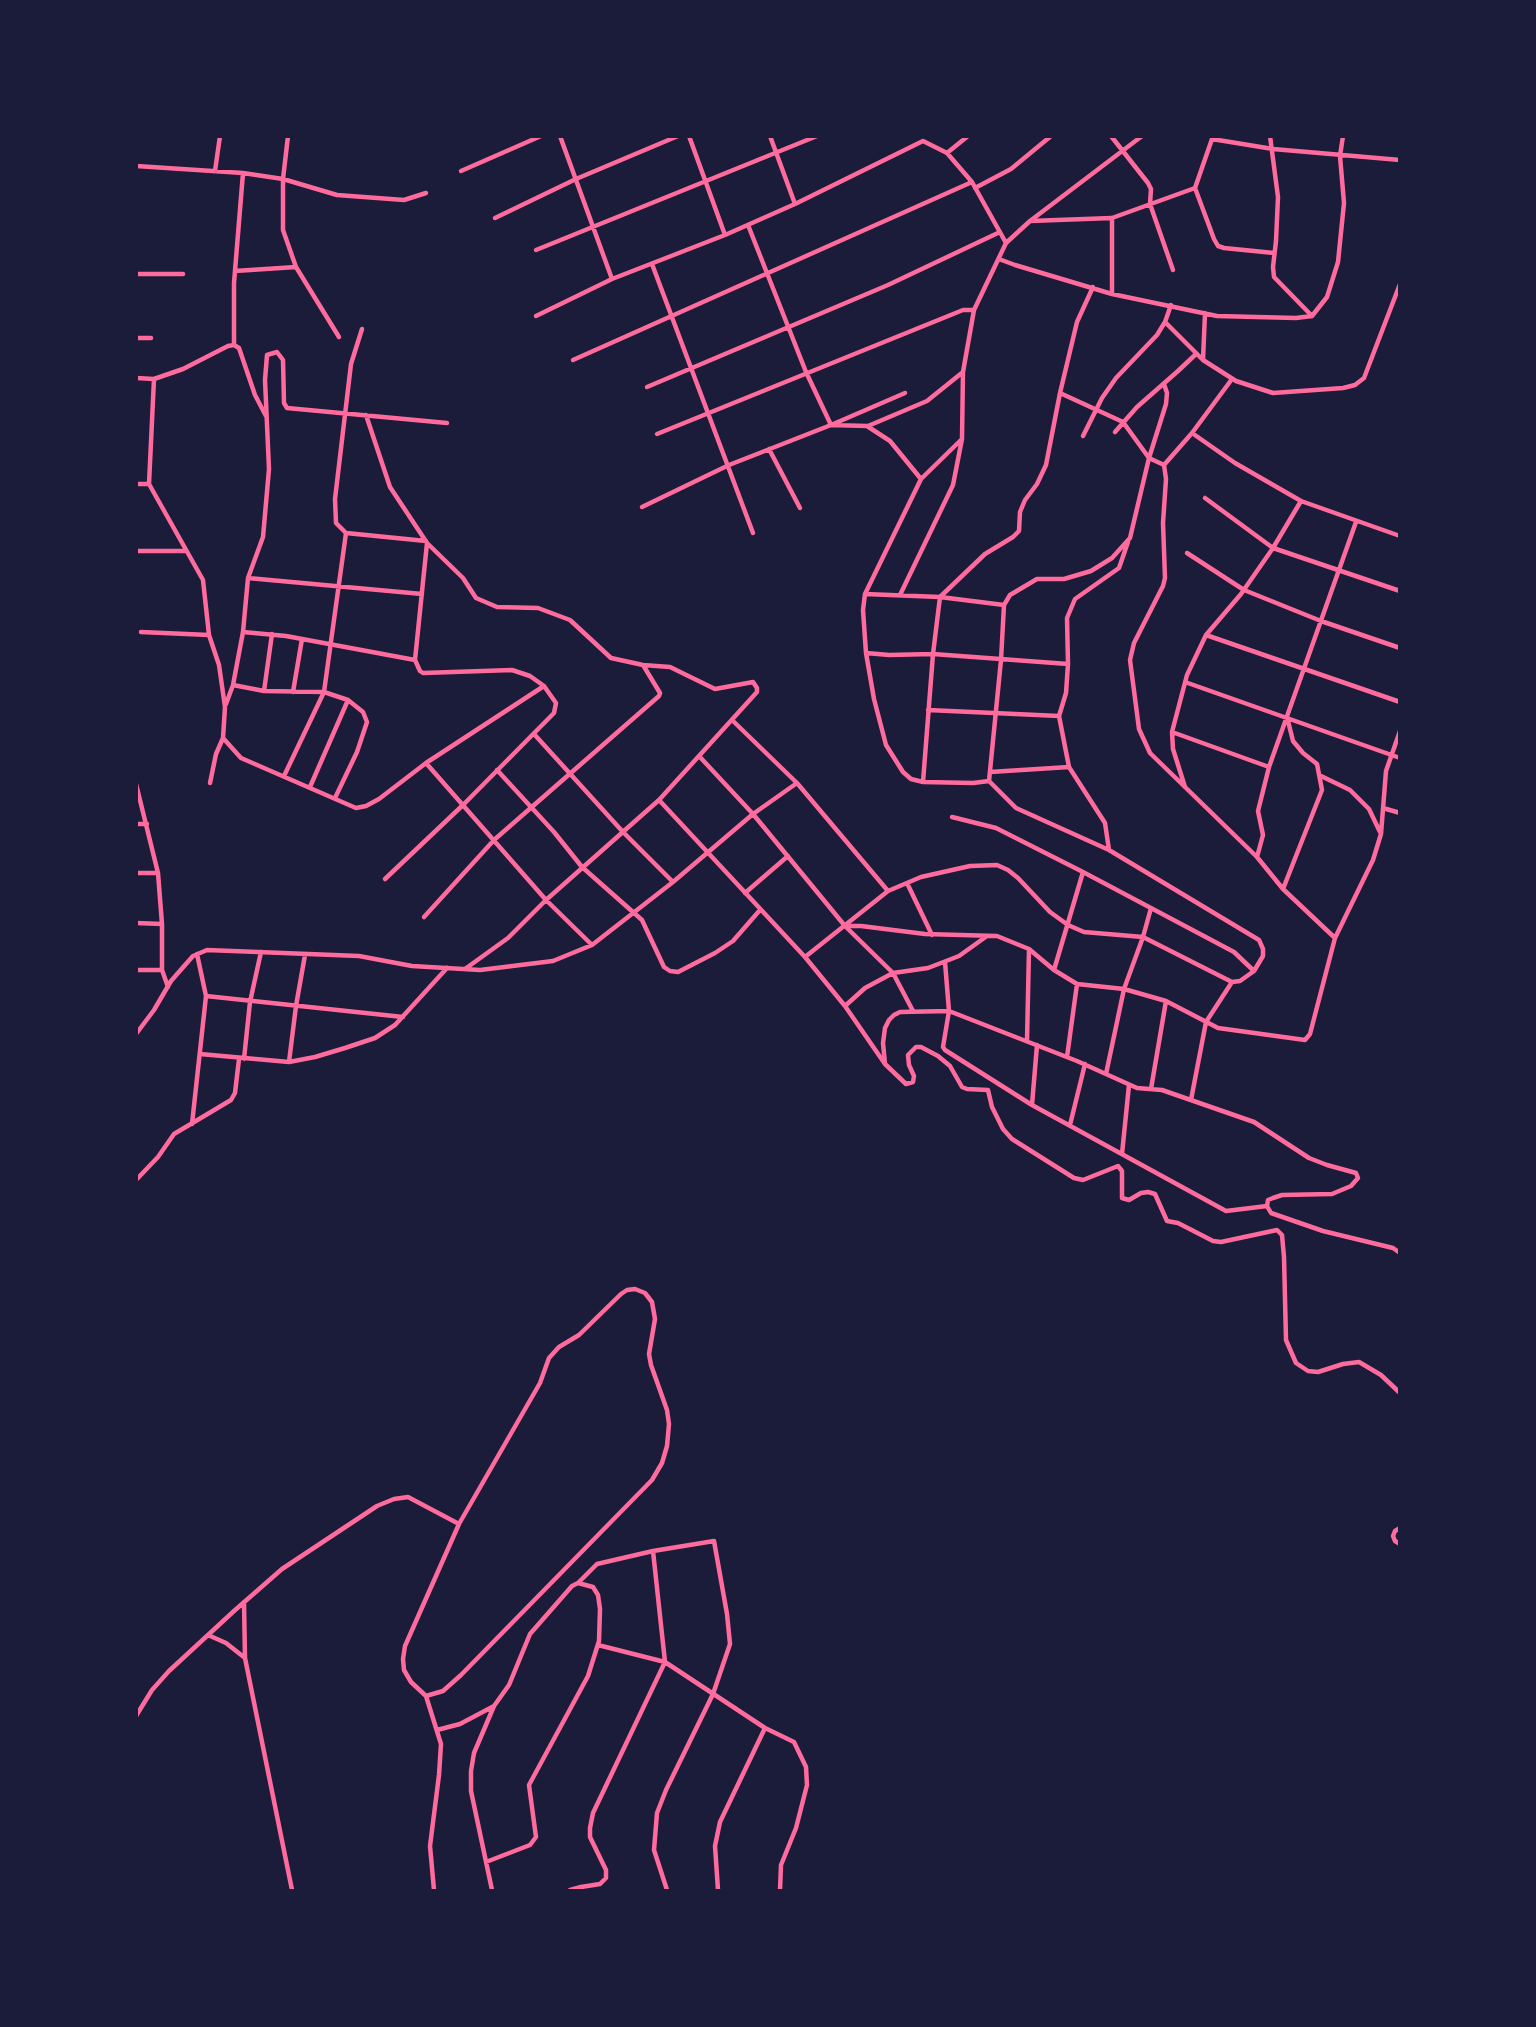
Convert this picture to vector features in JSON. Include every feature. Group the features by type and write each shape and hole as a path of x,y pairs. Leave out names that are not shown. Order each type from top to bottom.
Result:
{"street":[{"path":"216,171 220,136"},
{"path":"288,136 283,178 283,230 296,267 339,337"},
{"path":"462,171 540,136"},
{"path":"560,136 612,279"},
{"path":"495,218 576,179 678,136"},
{"path":"689,136 725,236"},
{"path":"770,136 795,204"},
{"path":"536,250 817,136"},
{"path":"947,153 968,136"},
{"path":"975,188 1011,169 1051,136"},
{"path":"1111,136 1151,189 1150,204 1173,270"},
{"path":"900,595 953,485 962,439 963,372 974,310 1006,243 1030,221 1142,136"},
{"path":"1270,136 1278,197 1274,277 1312,316"},
{"path":"999,259 1112,294 1217,316 1296,318 1312,316 1327,297 1338,262 1344,203 1340,156 1342,137"},
{"path":"1274,253 1218,246 1214,239 1195,188 1213,138 1340,156 1400,160"},
{"path":"536,316 612,279 725,236 918,143 927,142 947,153 972,182 1006,243"},
{"path":"136,166 243,172 283,178 337,195 404,200 426,193"},
{"path":"234,345 235,271 243,172"},
{"path":"573,360 972,182"},
{"path":"1030,221 1112,218 1195,188"},
{"path":"1112,218 1112,294"},
{"path":"748,225 806,372 831,425"},
{"path":"647,387 888,285 1000,232"},
{"path":"652,264 753,532"},
{"path":"235,271 296,267"},
{"path":"136,274 183,274"},
{"path":"1165,322 1203,360 1232,379 1273,393 1343,388 1359,383 1364,378 1400,284"},
{"path":"923,782 940,597 985,554 1013,537 1018,531 1020,512 1025,500 1037,484 1046,465 1077,322 1093,287"},
{"path":"1083,436 1096,408 1116,378 1156,335 1165,322 1171,305"},
{"path":"657,434 963,309 974,310"},
{"path":"1203,360 1205,313"},
{"path":"362,329 351,364 344,412 334,499 336,523 346,533 427,542"},
{"path":"136,338 151,338"},
{"path":"136,378 154,379 183,369 234,345 239,348 255,395 268,419"},
{"path":"225,706 233,685 243,632 248,578 262,537 269,469 265,380 267,355 278,352 283,360 285,406 447,423"},
{"path":"1115,432 1137,407 1196,354"},
{"path":"831,425 867,426 927,401 963,372"},
{"path":"154,379 149,484 203,580 210,635 219,665 225,706 223,738 216,754 210,783"},
{"path":"1232,379 1192,433 1164,465 1166,479 1163,523 1165,578 1134,643 1130,660 1139,729 1150,753 1257,856 1283,889 1335,938"},
{"path":"1109,850 1106,823 1070,767 1059,716 1066,693 1067,618 1075,599 1119,568 1130,538 1149,458 1166,404 1167,393 1164,384"},
{"path":"642,507 729,465 905,393"},
{"path":"1060,393 1124,422 1149,458 1164,465"},
{"path":"366,415 390,487 427,542 463,578 476,598 496,607 538,608 570,620 611,658 643,665 670,667 715,689 753,682 757,688 757,692 659,800 582,867 508,938 465,969"},
{"path":"867,426 890,441 921,479"},
{"path":"1192,433 1235,463 1301,501 1400,536"},
{"path":"962,439 921,479 866,594 863,610 866,653 874,699 886,745 903,772 910,779 923,782 989,781"},
{"path":"769,449 800,508"},
{"path":"136,484 149,484"},
{"path":"1205,498 1273,548 1400,591"},
{"path":"1185,788 1173,749 1172,732 1185,682 1206,635 1244,590 1301,501"},
{"path":"1257,856 1263,835 1258,811 1269,767 1356,522"},
{"path":"284,776 324,692 346,533"},
{"path":"989,781 1004,605 1010,595 1037,579 1064,579 1091,572 1112,558 1130,538"},
{"path":"385,879 534,734 554,713 556,703 544,686 530,676 512,670 423,673 420,671 415,660 427,542"},
{"path":"136,551 186,551"},
{"path":"1187,553 1244,590 1321,621 1400,648"},
{"path":"248,578 422,594"},
{"path":"866,594 940,597 1004,605"},
{"path":"141,632 210,635"},
{"path":"243,632 272,634 415,660"},
{"path":"264,691 272,634"},
{"path":"1206,635 1400,702"},
{"path":"293,692 302,639"},
{"path":"866,653 933,654 1068,664"},
{"path":"424,917 494,840 660,696 643,665"},
{"path":"1185,682 1400,758"},
{"path":"233,685 264,691 324,692 348,700 363,712 367,722 357,752 335,798"},
{"path":"223,738 241,758 356,808 379,799 426,763 544,686"},
{"path":"310,787 348,700"},
{"path":"928,710 1059,716"},
{"path":"1283,889 1322,790 1317,764 1293,741 1287,717"},
{"path":"732,720 796,783 888,891"},
{"path":"846,926 932,934 997,936 1029,949 1054,970 1077,984 1124,989 1166,1001 1218,1028 1305,1040 1310,1034 1335,938 1373,860 1381,834 1386,771 1400,730"},
{"path":"1172,732 1269,767"},
{"path":"534,734 623,832 673,882"},
{"path":"699,756 753,814 846,926 893,973 913,1011"},
{"path":"426,763 546,900 592,945"},
{"path":"990,772 1070,767"},
{"path":"497,770 554,832 582,867 642,920 664,967 670,971 678,972 733,941 760,910"},
{"path":"1321,776 1350,790 1369,809 1381,834"},
{"path":"805,957 888,891 921,877 970,866 997,865 1018,878 1050,912 1068,925 1084,932 1143,937 1232,982 1240,981 1254,971 1263,956 1259,940 1109,850 1016,808 989,781"},
{"path":"136,1034 168,987 197,954 207,950 359,956 412,966 480,970 553,961 592,945 673,882 753,814 796,783"},
{"path":"136,784 158,873 162,924 162,970 168,987"},
{"path":"659,800 805,957 845,1006 885,1064 906,1084 913,1082 914,1076 908,1056 916,1047 921,1047 950,1066 963,1087 988,1090 995,1113 1003,1129 1012,1139 1078,1180 1118,1166 1121,1168 1122,1198 1129,1200 1148,1192 1155,1194 1167,1221 1178,1223 1213,1241 1221,1242 1277,1230 1280,1232 1284,1257 1286,1340 1296,1363 1308,1371 1318,1372 1343,1364 1359,1362 1381,1375 1400,1393"},
{"path":"1383,808 1400,813"},
{"path":"952,817 996,828 1083,872 1234,952 1254,971"},
{"path":"136,824 147,824"},
{"path":"745,893 788,856"},
{"path":"1054,970 1083,872"},
{"path":"136,873 158,873"},
{"path":"907,883 932,934"},
{"path":"1106,1074 1124,989 1151,908"},
{"path":"136,923 162,924"},
{"path":"845,1006 865,988 893,973 928,968 945,962 959,956 987,936"},
{"path":"1027,1041 1029,949"},
{"path":"136,1180 174,1134 231,1100 235,1093 261,952"},
{"path":"192,1124 206,996 197,954"},
{"path":"289,1062 305,955"},
{"path":"945,962 950,1011 943,1047 945,1050 1032,1105 1226,1211 1267,1206"},
{"path":"200,1054 289,1062 315,1057 375,1038 404,1017 447,968"},
{"path":"136,970 162,970"},
{"path":"1191,1100 1206,1022 1232,982"},
{"path":"1067,1057 1077,984"},
{"path":"206,996 404,1017"},
{"path":"1151,1089 1166,1001"},
{"path":"885,1064 883,1043 885,1028 889,1020 900,1012 950,1011 1067,1057 1137,1088 1162,1090 1254,1122 1309,1158 1356,1173 1358,1178 1356,1183 1332,1194 1282,1196 1268,1200 1267,1206 1271,1213 1323,1231 1394,1248 1400,1253"},
{"path":"1032,1105 1037,1045"},
{"path":"1070,1125 1085,1065"},
{"path":"1122,1154 1129,1085"},
{"path":"426,1696 443,1691 461,1675 652,1480 662,1463 667,1446 669,1424 667,1410 651,1365 649,1354 655,1319 652,1302 645,1293 635,1289 621,1294 579,1335 559,1347 549,1358 540,1383 459,1524 405,1646 404,1670 411,1682 426,1696 441,1744 430,1846 434,1890"},
{"path":"136,1716 152,1690 244,1602 282,1569 377,1506 394,1499 408,1497 459,1524"},
{"path":"1400,1528 1393,1536 1400,1544"},
{"path":"492,1890 471,1791 471,1771 474,1753 494,1706 509,1685 530,1635 572,1586 597,1564 714,1540 730,1644 713,1694 657,1813 654,1850 667,1890"},
{"path":"570,1890 600,1884 606,1878 606,1870 590,1837 592,1813 665,1662 653,1551"},
{"path":"486,1862 530,1845 536,1838 529,1785 588,1676 597,1645 600,1609 598,1594 593,1587 578,1583"},
{"path":"244,1602 245,1658 292,1890"},
{"path":"208,1635 226,1643 245,1658"},
{"path":"597,1645 665,1662 765,1728 794,1742 801,1754 807,1785 803,1804 781,1865 780,1890"},
{"path":"437,1730 460,1724 494,1706"},
{"path":"718,1890 715,1846 720,1822 765,1728"}]}
